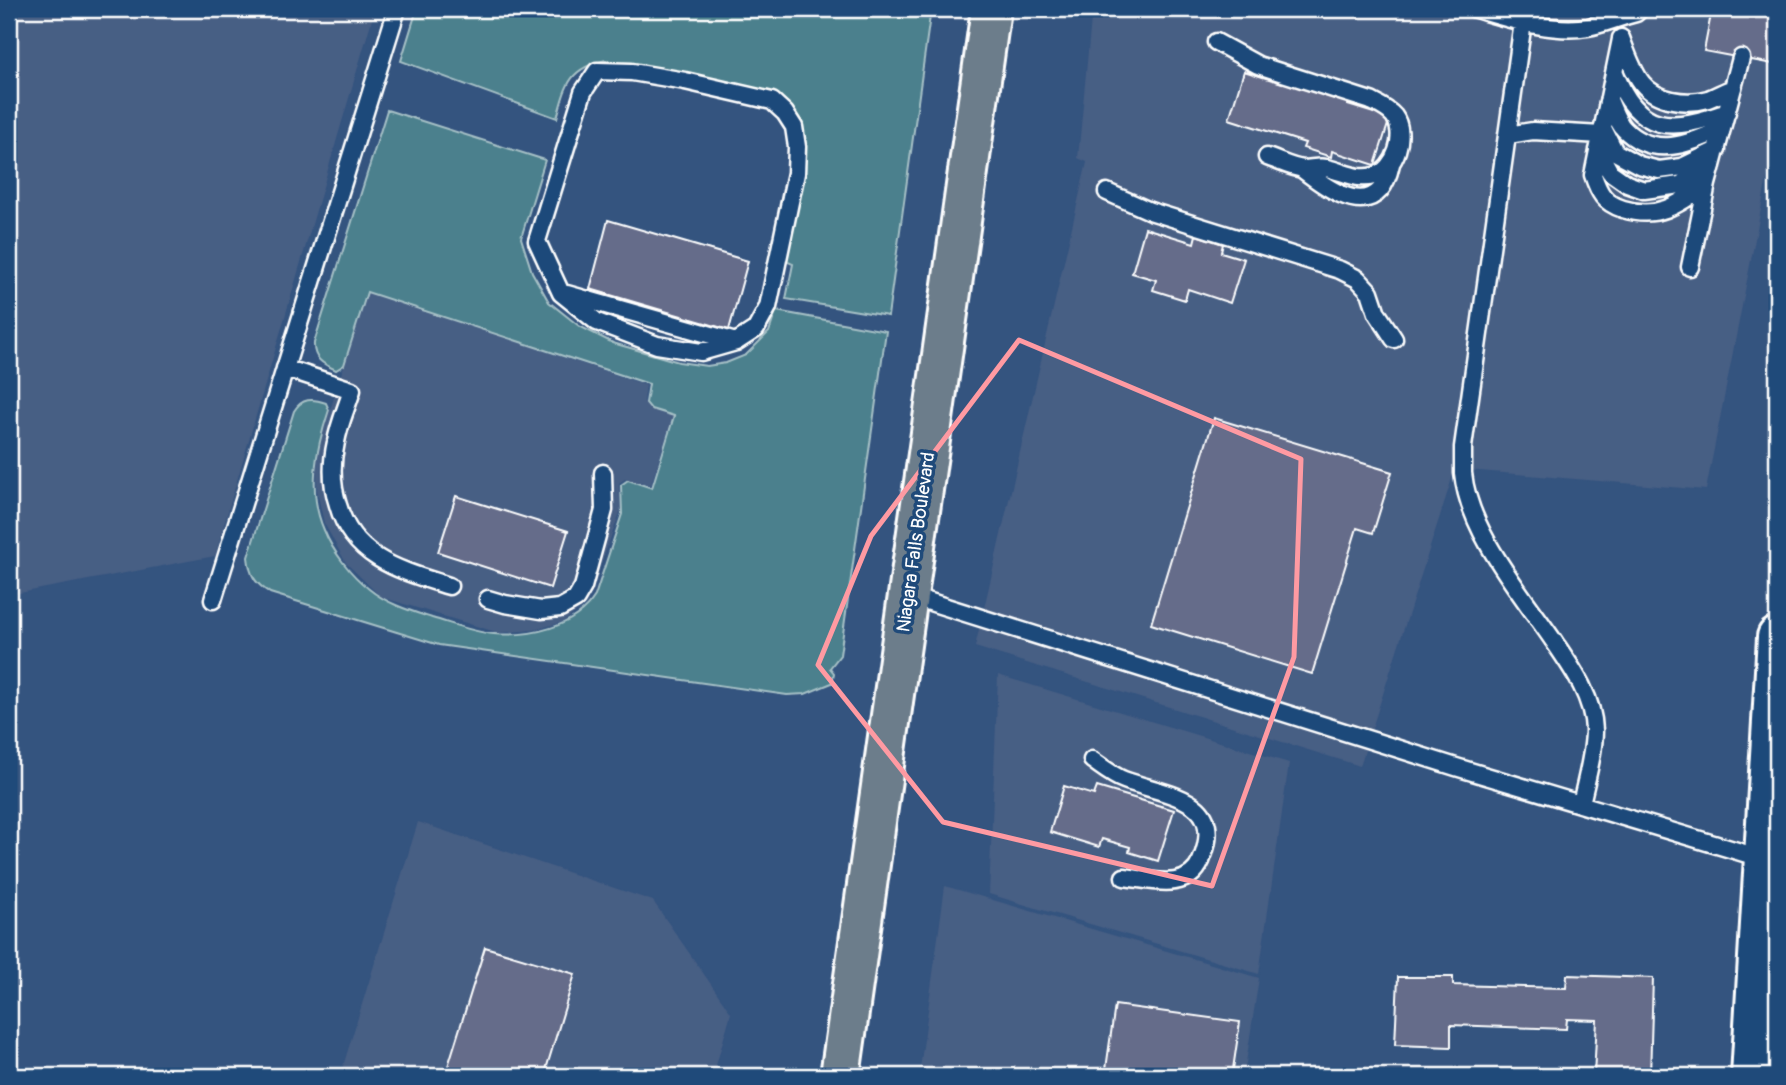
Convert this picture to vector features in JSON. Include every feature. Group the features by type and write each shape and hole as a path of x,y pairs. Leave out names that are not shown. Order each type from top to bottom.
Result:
{"main road":[{"name":"Niagara Falls Boulevard","path":"840,1076 991,9"}],"street":[{"path":"1751,1076 1777,637"}],"lane":[{"path":"213,600 397,9"},
{"path":"1475,9 1523,22 1557,27 1587,27 1636,13 1640,9"},
{"path":"1614,19 1634,71 1644,86 1660,96 1680,101 1706,99 1733,88"},
{"path":"1523,22 1463,447 1464,475 1480,529 1495,556 1571,666 1587,698 1594,728 1593,749 1581,804"},
{"path":"1622,39 1593,175 1599,193 1610,205 1636,213 1654,214 1681,203 1707,184"},
{"path":"1216,42 1258,65 1371,101 1394,116 1399,127 1392,163 1384,172 1364,178 1324,167 1302,169 1267,157"},
{"path":"1690,267 1707,184 1741,58"},
{"path":"597,71 659,76 772,101 785,113 794,127 797,146 796,173 768,307 756,329 736,342 701,352 657,345 597,323 561,293 537,241 583,92 597,71"},
{"path":"1615,73 1623,95 1640,114 1662,124 1695,124 1727,112"},
{"path":"1609,100 1623,128 1642,142 1664,147 1689,144 1722,130"},
{"path":"1508,135 1532,131 1601,138 1615,152 1639,165 1659,170 1714,158"},
{"path":"1601,138 1610,172 1627,184 1644,190 1680,185 1714,158"},
{"path":"1107,192 1150,211 1340,270 1358,279 1370,292 1377,313 1394,339"},
{"path":"561,293 736,342"},
{"path":"285,368 352,390 336,442 331,482 342,522 361,547 390,566 449,586"},
{"path":"488,599 541,610 560,608 576,599 583,587 604,510 603,473"},
{"path":"908,596 1456,767 1764,859"},
{"path":"1093,760 1121,779 1186,799 1199,808 1209,833 1201,861 1189,877 1180,881 1168,881 1124,877"}],"highlighted area":[{"path":"1019,340 1301,459 1294,657 1212,886 943,822 818,665 871,536"}],"shaded area":[{"path":"9,9 375,9 215,556 9,595"},
{"path":"1092,9 1777,9 1777,127 1706,490 1455,469 1360,766 975,647 1087,162 1078,158"},
{"path":"367,292 646,385 644,401 649,407 673,416 651,485 625,479 619,483 621,510 586,604 563,622 534,630 499,633 381,597 346,563 324,523 317,491 316,455"},
{"path":"998,675 1289,763 1259,974 989,894"},
{"path":"418,822 653,901 731,1013 713,1076 340,1076"},
{"path":"945,886 1259,978 1244,1076 919,1076"}],"green space":[{"path":"417,9 931,9 888,316 786,299 793,264 781,259 801,171 804,136 797,114 776,94 606,60 584,68 571,80 557,118 401,61"},
{"path":"387,110 545,160 521,238 532,272 549,302 579,326 613,343 679,362 707,366 726,363 746,355 769,332 776,311 886,331 840,655 830,668 834,673 832,683 805,694 787,695 439,645 270,593 257,582 250,569 248,557 294,411 304,401 316,400 326,403 329,410 315,470 319,515 337,555 362,583 399,607 478,632 522,634 563,623 576,616 595,596 622,514 621,485 628,480 652,488 674,416 651,409 646,403 649,384 367,292 344,365 336,370 320,360 315,353 314,343"}],"building":[{"path":"1712,9 1777,9 1777,41 1773,64 1704,51"},
{"path":"1244,71 1282,83 1284,76 1350,98 1348,105 1390,118 1375,165 1332,151 1331,157 1303,148 1305,143 1229,119"},
{"path":"608,220 748,261 729,330 590,289"},
{"path":"1145,228 1194,243 1196,235 1223,244 1221,252 1244,259 1230,303 1188,289 1185,300 1153,290 1156,280 1132,273"},
{"path":"1214,418 1392,472 1373,533 1357,528 1312,674 1151,624"},
{"path":"456,496 568,531 550,588 438,552"},
{"path":"1064,786 1094,795 1097,787 1174,810 1158,861 1129,852 1130,847 1102,839 1099,847 1050,832"},
{"path":"485,947 575,974 544,1076 445,1076"},
{"path":"1567,975 1653,978 1650,1076 1594,1075 1597,1020 1567,1019 1566,1029 1451,1025 1451,1047 1395,1045 1398,977 1453,977 1453,985 1566,988"},
{"path":"1115,1005 1240,1022 1232,1076 1105,1076"}]}
